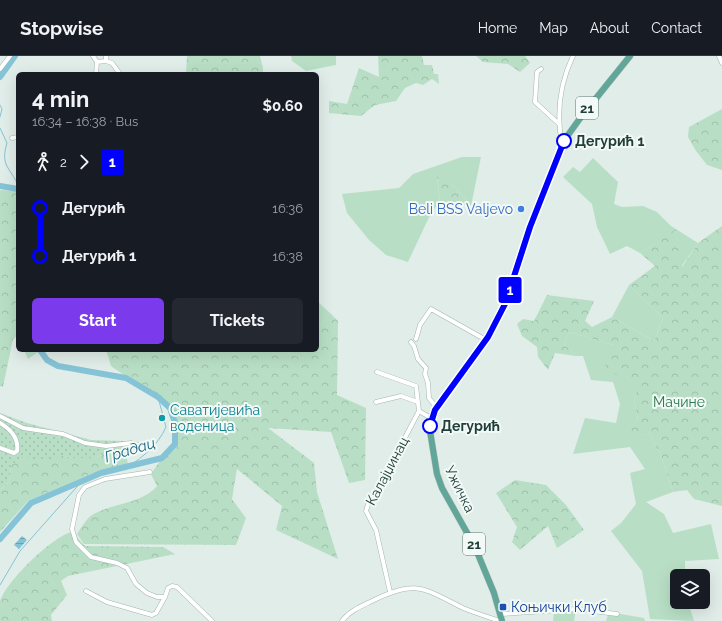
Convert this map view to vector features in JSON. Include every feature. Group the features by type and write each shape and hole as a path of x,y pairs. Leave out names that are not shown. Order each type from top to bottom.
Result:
{"main road":[{"name":"Ужичка","path":"501,619 494,593 473,543 438,478 430,436 431,418 436,407 486,340 508,297 530,227 562,145 578,121 630,56"}],"street":[{"path":"0,69 10,56"},
{"path":"93,56 97,62 96,72"},
{"path":"106,56 106,61"},
{"path":"562,145 558,123 559,95 563,80 573,56"},
{"path":"719,56 722,63"},
{"path":"97,62 106,61 112,63 119,72"},
{"path":"541,69 537,72 535,102 558,123"},
{"path":"12,138 16,137"},
{"path":"416,339 420,325 431,309 486,340"},
{"path":"411,342 414,346 418,359 426,368 425,374 428,382 429,398 436,407"},
{"path":"377,372 416,386 419,411 431,418"},
{"path":"376,402 401,396 418,402"},
{"name":"Калајџинац","path":"390,592 376,530 366,511 369,501 380,485 419,411"},
{"path":"0,416 23,428 63,434 85,443 106,446 131,443 138,445 142,449"},
{"path":"0,423 13,432 17,451 14,453 0,448"},
{"path":"150,472 105,478 85,487 79,495 72,530 76,542 91,557 117,563 127,568 136,584 147,593 157,597 165,597"},
{"path":"86,591 107,602 152,615 156,613 168,588 172,586 177,588 212,621"},
{"path":"342,621 353,610 390,592 401,588 415,587 429,590 465,609 501,619 576,609 617,614"}],"green space":[{"path":"187,56 260,56 263,68 263,72 186,72"},
{"path":"291,56 336,56 336,65 306,71 292,61"},
{"path":"378,56 422,56 424,65 432,65 434,74 438,74 439,84 432,79 423,85 416,83 405,88 396,101 375,105 361,116 329,113 329,101 347,104 359,68 379,77"},
{"path":"476,56 525,56 530,63 520,72 508,64 483,62"},
{"path":"722,109 722,170 707,165 696,151 688,137 689,127"},
{"path":"462,157 481,157 471,206 453,185 437,177 440,202 431,213 408,262 386,255 369,240 347,213 342,194 399,188 413,174"},
{"path":"593,158 618,182 614,204 622,207 643,206 657,212 671,226 698,243 681,267 676,230 640,253 627,246 610,254 597,227 592,204 563,177 573,167 580,172"},
{"path":"437,176 453,185 471,206 440,202"},
{"path":"0,190 16,191 16,337 13,339 3,387 0,386"},
{"name":"Мачине","path":"722,226 722,506 694,499 687,490 673,492 661,456 649,433 630,447 628,426 638,420 634,400 641,380 606,372 605,357 613,345 569,332 564,344 576,356 555,353 548,370 538,357 537,347 522,336 517,324 523,319 534,321 547,295 594,301 585,321 592,327 612,317 654,341 663,318 629,285 655,266 640,253 676,229 682,267 698,243"},
{"path":"629,285 663,318 654,341 612,317"},
{"path":"319,303 330,313 319,328"},
{"path":"330,313 338,321 337,395 366,408 365,480 349,483 331,432 268,428 314,463 317,492 338,559 276,530 282,506 237,469 232,499 246,518 236,545 84,544 77,534 92,515 108,508 135,500 151,492 157,486 151,474 162,458 175,444 176,430 172,413 158,397 111,366 107,352 285,352 303,359 306,352 319,352 319,328"},
{"path":"569,332 613,345 642,380 634,400 638,420 630,446 649,433 661,456 673,492 646,502 664,514 673,533 711,524 719,559 685,561 685,569 670,569 670,609 690,609 694,621 650,619 642,571 611,531 621,523 636,504 630,473 645,469 630,447 573,454 585,418 616,423 620,404 613,382 591,380 583,356 576,356 564,344"},
{"path":"25,352 38,352 28,359"},
{"path":"285,352 306,352 303,359"},
{"path":"0,413 27,423 91,440 124,441 126,455 107,453 95,458 73,458 61,455 48,461 24,456 11,465 8,483 0,489"},
{"path":"107,453 126,455 128,464 91,474 28,501 0,532 0,489 8,483 11,465 24,455 61,455 73,458 95,458"},
{"path":"515,480 546,485 566,505 584,530 557,548 548,526 520,550 512,542 517,527 496,493"},
{"path":"72,532 85,546 163,547 175,554 68,576 61,581 67,595 51,615 52,621 0,621 0,602 10,583 42,550 64,535"},
{"path":"576,609 574,621 553,621 554,610"},
{"path":"609,612 644,618 645,621 606,621"}],"water":[{"path":"22,536 27,540 19,549 14,545"}],"waterway":[{"name":"Градац","path":"0,77 15,56"},
{"path":"0,105 2,109 0,117"},
{"path":"0,128 7,143 5,162 16,181"},
{"name":"Градац","path":"0,186 16,189"},
{"name":"Градац","path":"0,539 31,503 101,473 162,458 175,444 175,423 170,408 158,397 126,378 58,366 47,360 41,352"},
{"path":"128,467 150,450 166,427 158,397"},
{"path":"0,585 20,551 83,480"}],"bus line":[{"name":"1","path":"430,426 432,414 488,337 505,304 530,227 558,152 564,141"}],"place":[{"name":"Дегурић 1","path":"564,141"},
{"name":"Beli BSS Valjevo","path":"521,209"},
{"name":"Саватијевића воденица","path":"162,418"},
{"name":"Дегурић","path":"430,426"},
{"name":"Коњички Клуб","path":"503,607"}]}
